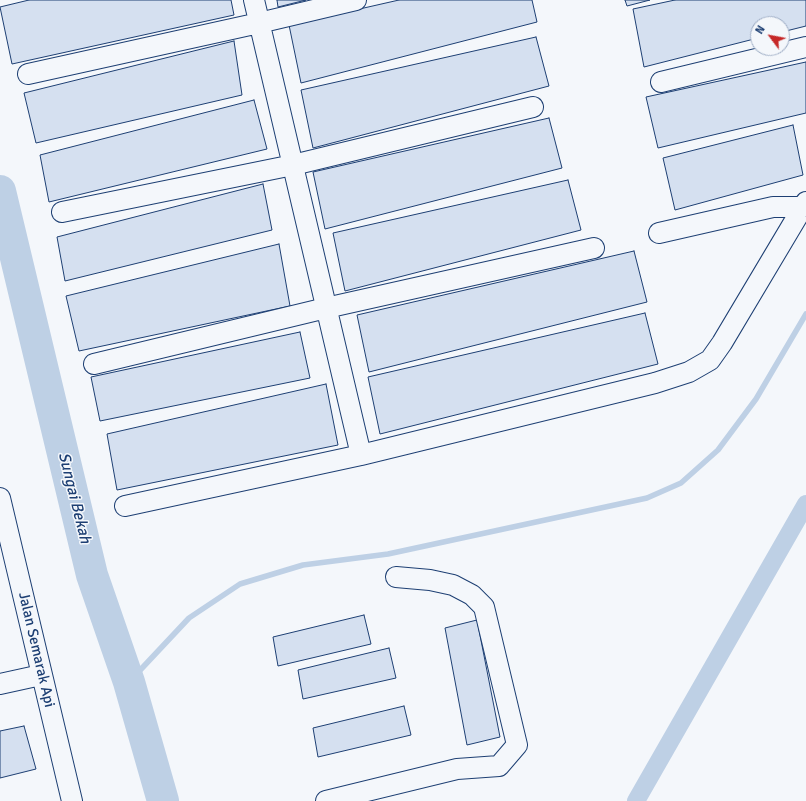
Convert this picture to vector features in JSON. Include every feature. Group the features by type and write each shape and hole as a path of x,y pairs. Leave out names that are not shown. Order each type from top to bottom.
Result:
{"street":[{"path":"254,0 361,454"},
{"path":"28,74 356,0"},
{"path":"661,82 806,48"},
{"path":"62,212 293,166 533,106"},
{"path":"659,233 773,207 804,205"},
{"path":"125,506 361,454 655,383 689,372 710,360 722,343 804,205"},
{"path":"94,364 326,308 594,248"},
{"name":"Jalan Semarak Api","path":"0,498 72,801"},
{"path":"326,801 457,769 499,766 517,745 484,607 472,595 453,585 430,580 396,577"},
{"path":"0,684 41,675"}],"building":[{"path":"29,0 231,0 234,15 12,64 0,7"},
{"path":"277,0 306,0 278,7"},
{"path":"399,0 532,0 537,22 301,83 289,25"},
{"path":"625,0 650,0 627,6"},
{"path":"675,0 806,0 806,26 790,30 790,16 750,16 750,40 644,67 633,9"},
{"path":"536,37 549,86 313,148 301,90"},
{"path":"234,41 242,95 36,143 24,93"},
{"path":"806,62 806,113 658,148 646,97"},
{"path":"254,100 267,149 49,202 40,155"},
{"path":"549,118 562,168 325,229 313,172"},
{"path":"793,125 803,175 675,210 663,158"},
{"path":"568,180 581,230 345,291 333,233"},
{"path":"263,184 272,230 65,281 57,237"},
{"path":"279,244 290,306 79,351 66,296"},
{"path":"634,251 647,302 369,372 357,315"},
{"path":"645,313 658,364 380,434 368,377"},
{"path":"300,332 310,378 100,421 91,377"},
{"path":"326,384 338,445 117,490 107,434"},
{"path":"364,615 371,644 278,666 273,637"},
{"path":"477,620 500,737 467,745 445,628"},
{"path":"389,648 396,678 303,699 298,670"},
{"path":"404,706 411,735 318,757 313,728"},
{"path":"24,726 36,769 0,778 0,731"}],"waterway":[{"name":"Sungai Bekah","path":"0,191 92,575 129,682 163,801"},
{"path":"129,682 189,618 240,584 303,565 388,554 647,498 681,483 718,450 756,399 806,314"},
{"path":"636,801 806,504"}]}
